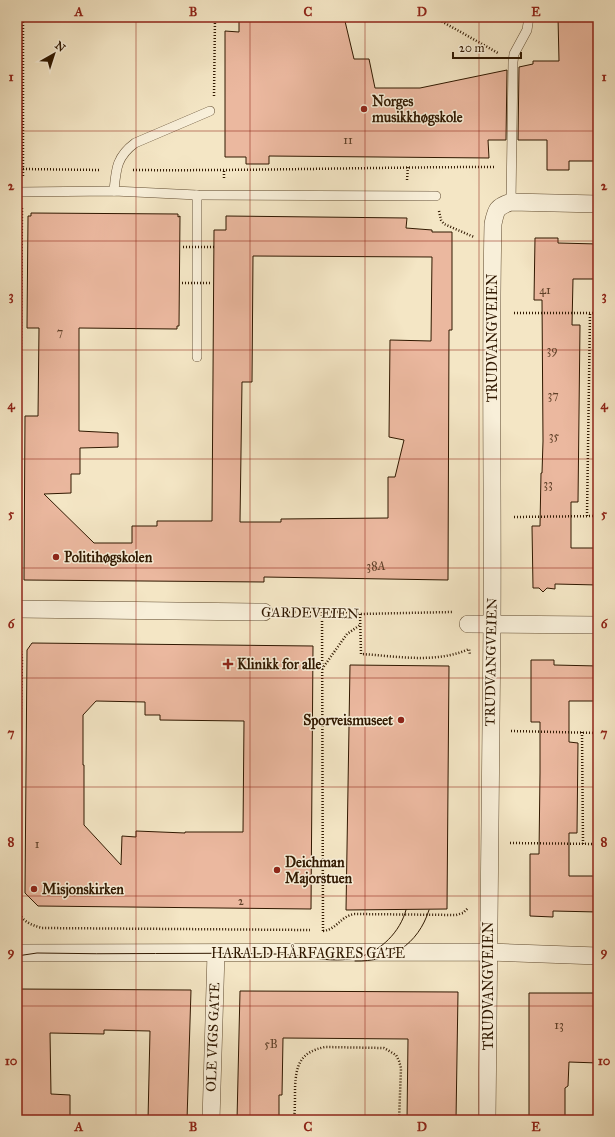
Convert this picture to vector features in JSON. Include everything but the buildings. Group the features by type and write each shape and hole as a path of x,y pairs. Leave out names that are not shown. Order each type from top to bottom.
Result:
{"street":[{"path":"506,204 598,204"},
{"name":"TRUDVANGVEIEN","path":"487,1120 492,624 491,312 493,224 495,213 506,204"},
{"name":"GARDEVEIEN","path":"18,609 264,612"},
{"path":"468,624 598,625"},
{"name":"HARALD HÅRFAGRES GATE","path":"17,954 488,952 598,956"},
{"name":"OLE VIGS GATE","path":"211,1120 216,953"}],"lane":[{"path":"506,204 513,62 514,54 527,30 529,17"},
{"path":"114,191 116,170 122,155 135,143 210,111"},
{"path":"20,192 114,191 197,196 436,196"},
{"path":"197,196 197,357"}],"path":[{"path":"17,886 22,659 18,636 18,609 20,192 22,169 23,17"},
{"path":"210,111 214,101 215,17"},
{"path":"434,17 513,62"},
{"path":"22,169 224,171 408,167 495,167 498,174"},
{"path":"436,196 441,220 444,224 474,237"},
{"path":"183,247 215,247"},
{"path":"182,283 212,283"},
{"path":"514,313 598,313"},
{"path":"587,516 590,313"},
{"path":"514,517 598,516"},
{"name":"GARDEVEIEN","path":"264,612 322,612 360,614 455,612 468,624"},
{"path":"322,612 324,952"},
{"path":"360,614 361,654 425,658 449,656 469,649 470,662"},
{"path":"322,669 347,634 361,625"},
{"path":"510,731 598,733"},
{"path":"582,732 583,844"},
{"path":"510,843 598,844"},
{"path":"17,909 21,917 26,922 32,926 42,928 330,930 350,914 460,914 466,911 468,903"},
{"path":"294,1120 296,1072 298,1064 309,1052 316,1048 325,1047 384,1048 396,1055 400,1068 399,1120"}],"tram line":[{"path":"17,956 37,953 244,953 285,954 327,960 348,959 367,954 388,940 399,926 406,910"},
{"path":"355,961 368,961 380,958 391,955 401,949 418,933 429,910"}],"place":[{"name":"Norges musikkhøgskole","path":"364,109"},
{"name":"Politihøgskolen","path":"56,557"},
{"name":"Klinikk for alle","path":"228,664"},
{"name":"Sporveismuseet","path":"401,720"},
{"name":"Deichman Majorstuen","path":"277,870"},
{"name":"Misjonskirken","path":"34,889"}]}
